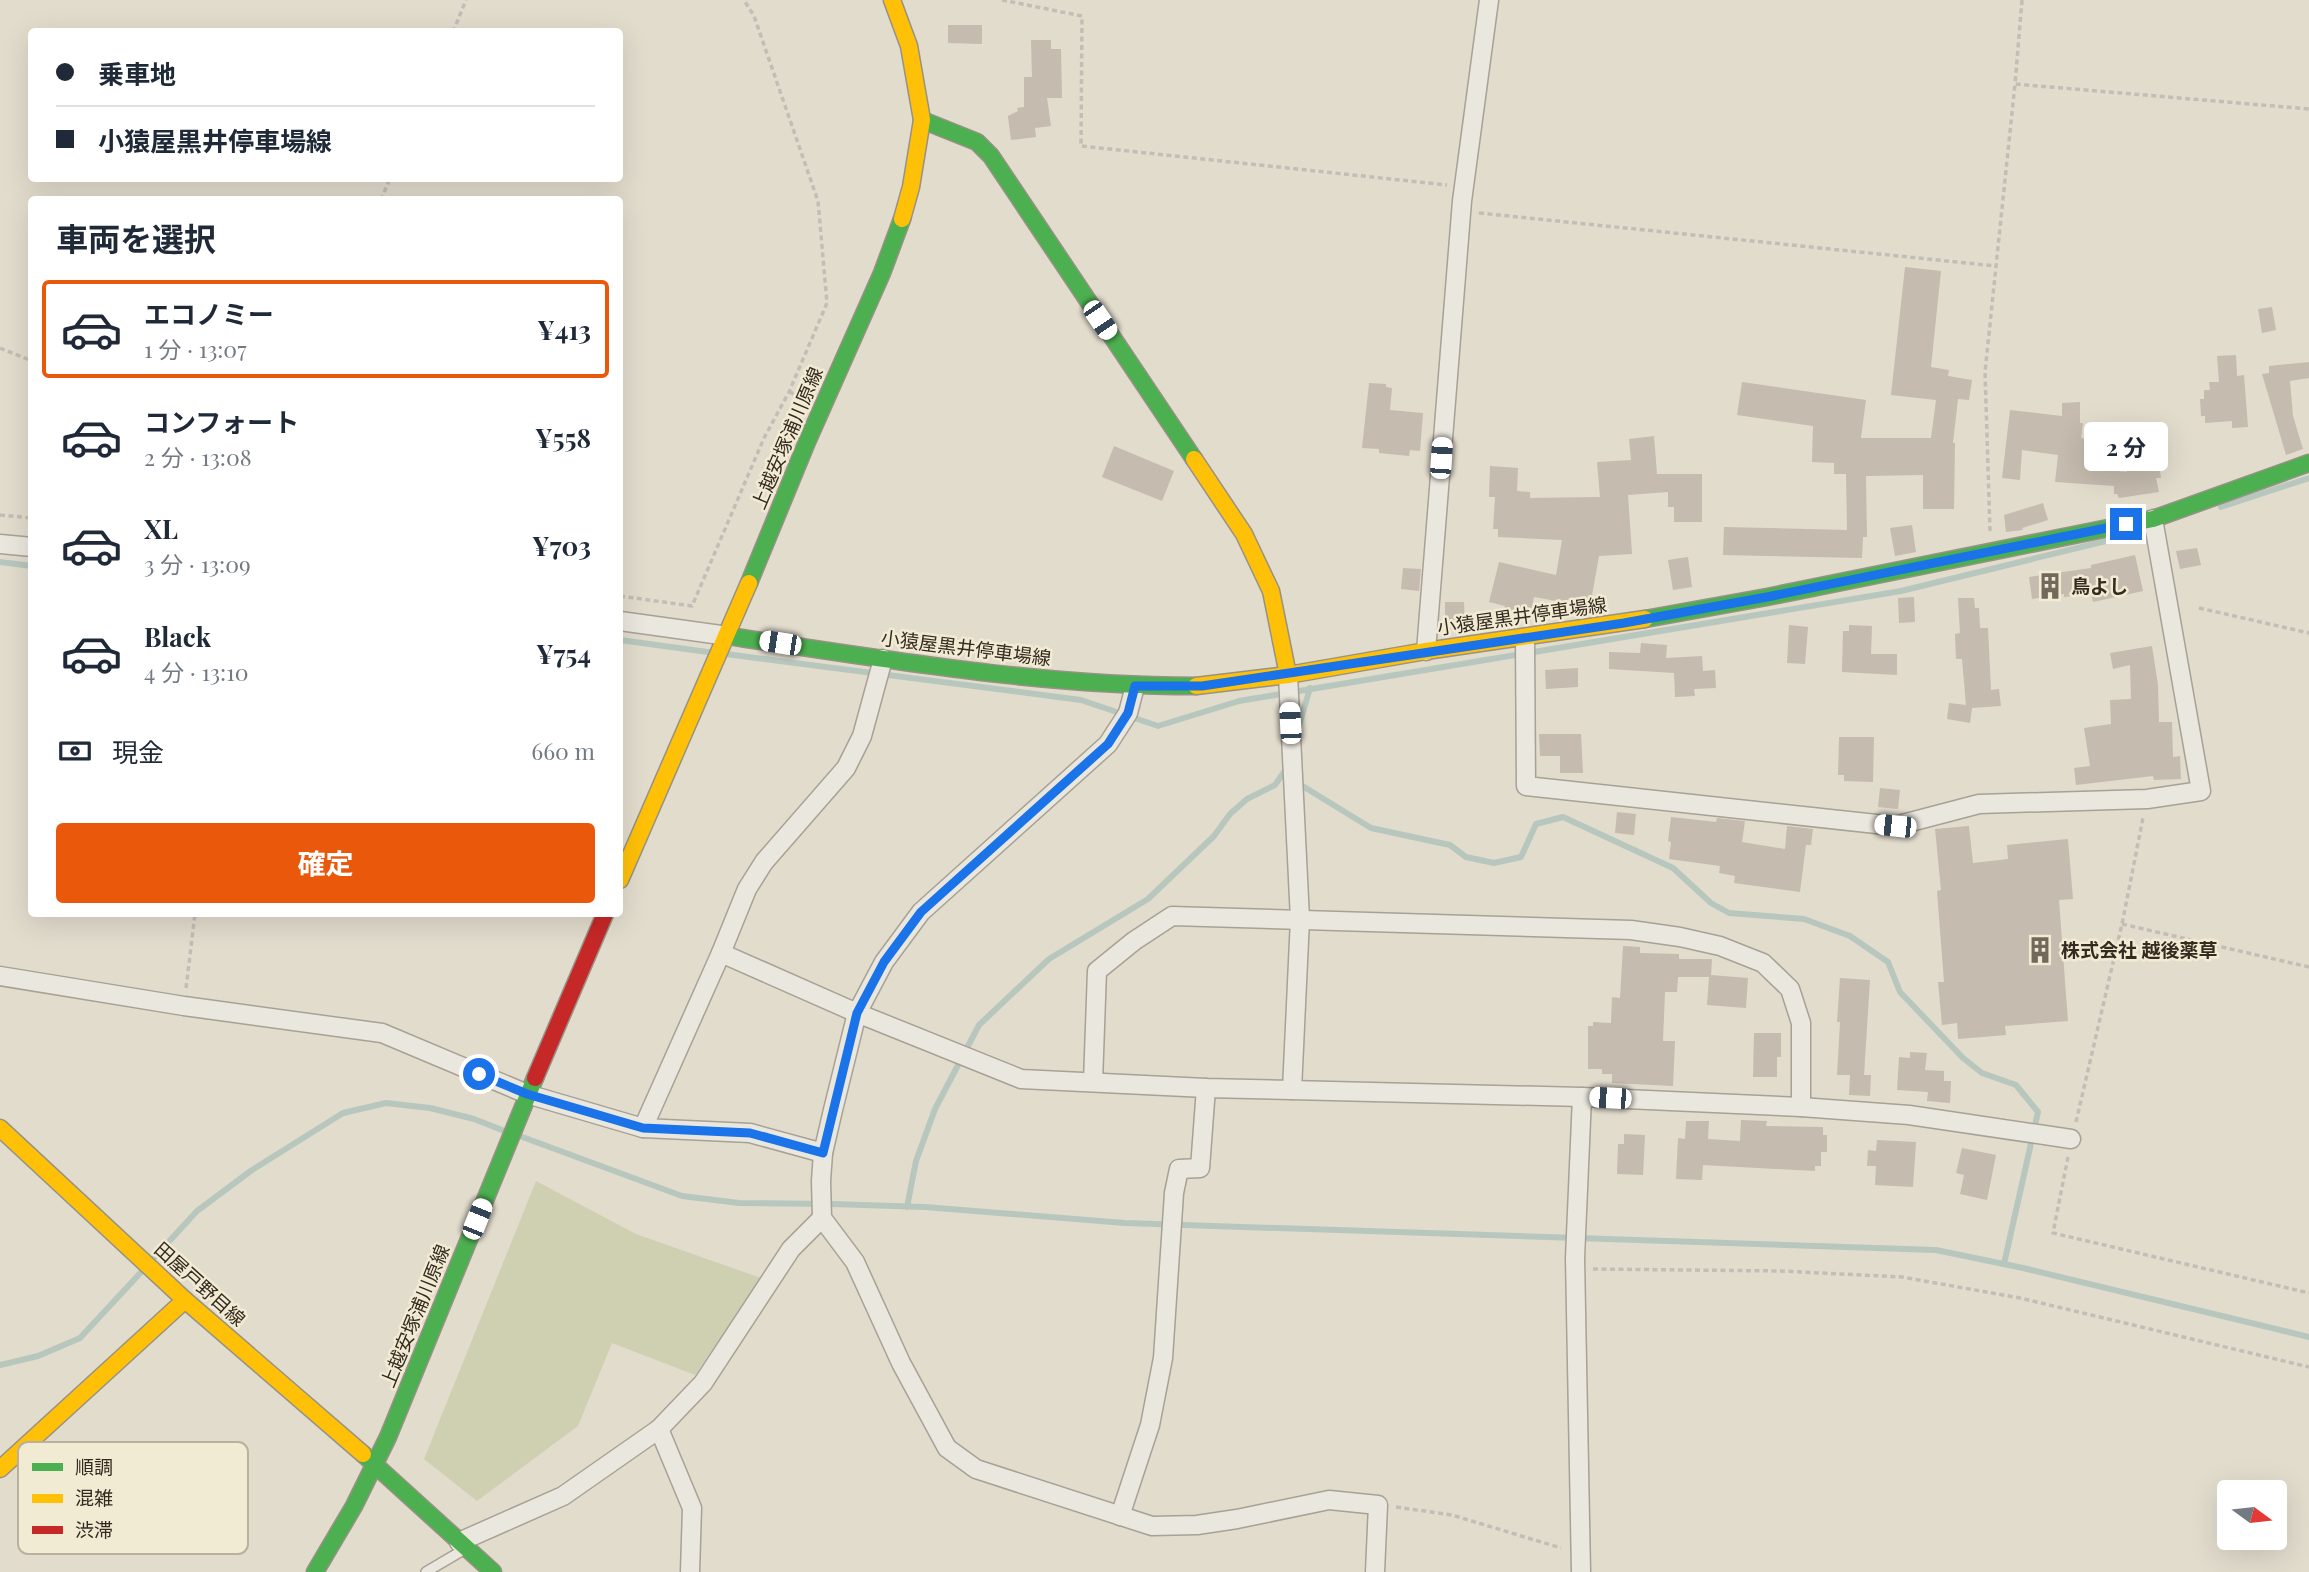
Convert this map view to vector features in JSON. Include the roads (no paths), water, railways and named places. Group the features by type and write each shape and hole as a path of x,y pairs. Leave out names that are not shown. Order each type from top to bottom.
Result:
{"main road":[{"name":"上越安塚浦川原線","path":"623,873 728,636 899,228 911,187 922,120 909,46 892,0"},
{"path":"922,120 977,142 991,156 1244,534 1271,591 1288,675"},
{"name":"小猿屋黒井停車場線","path":"728,636 1069,682 1202,686 1525,638 1767,597 2153,519 2309,463"},
{"name":"上越安塚浦川原線","path":"315,1572 376,1466 553,1029 604,917"},
{"name":"田屋戸野目線","path":"0,1129 185,1300 493,1572"},
{"path":"30,1442 185,1300"},
{"path":"0,1469 18,1453"}],"street":[{"path":"1426,651 1463,186 1489,0"},
{"path":"1525,638 1526,786 1895,826 1979,804 2147,799 2201,791 2153,519"},
{"path":"0,544 28,547"},
{"path":"623,621 728,636"},
{"path":"643,1128 747,889 764,862 846,768 862,736 883,659"},
{"path":"1288,675 1300,919 1292,1090"},
{"path":"1135,686 1128,713 1108,744 921,912 884,962 857,1013 823,1153 822,1218 855,1262 901,1363 947,1448 976,1469 1152,1526 1197,1525 1329,1500 1378,1505 1375,1572"},
{"path":"1093,1082 1097,971 1134,941 1172,916 1631,930 1720,946 1763,963 1790,989 1801,1023 1801,1107"},
{"path":"721,953 857,1013 1021,1079 1206,1088 1582,1097 1801,1107 1909,1115 2071,1139"},
{"path":"0,976 184,1006 382,1033 527,1094 643,1128 750,1133 823,1153"},
{"path":"1121,1516 1150,1424 1163,1358 1174,1194 1179,1169 1200,1168 1206,1088"},
{"path":"1581,1572 1575,1263 1582,1097"},
{"path":"463,1545 563,1496 659,1429 703,1383 791,1249 822,1218"},
{"path":"659,1429 692,1508 690,1572"}],"lane":[{"path":"426,1572 463,1545"}],"waterway":[{"path":"2221,507 2309,478"},
{"path":"726,654 1081,700 1158,726 1239,701 1901,591 2110,540"},
{"path":"0,562 28,566"},
{"path":"623,640 715,653"},
{"path":"1298,729 1310,688"},
{"path":"907,1207 916,1161 935,1109 979,1025 1049,959 1148,899 1214,836 1230,814 1247,799 1275,785 1284,772"},
{"path":"1283,774 1371,828 1450,845 1466,857 1494,863 1521,857 1536,824 1563,817 1673,868 1711,903 1729,913 1804,919 1850,936 1888,962 1900,992 1963,1058 1982,1073 2016,1085 2038,1112 2004,1264"},
{"path":"151,1261 197,1211 252,1170 343,1113 386,1103 430,1108 474,1119 507,1132"},
{"path":"517,1135 682,1196 739,1203 925,1207 1125,1223 1936,1250 2023,1268 2309,1337"},
{"path":"0,1365 38,1356 80,1338 144,1269"}],"place":[{"name":"鳥よし","path":"2050,586"},
{"name":"株式会社 越後薬草","path":"2040,950"}]}
